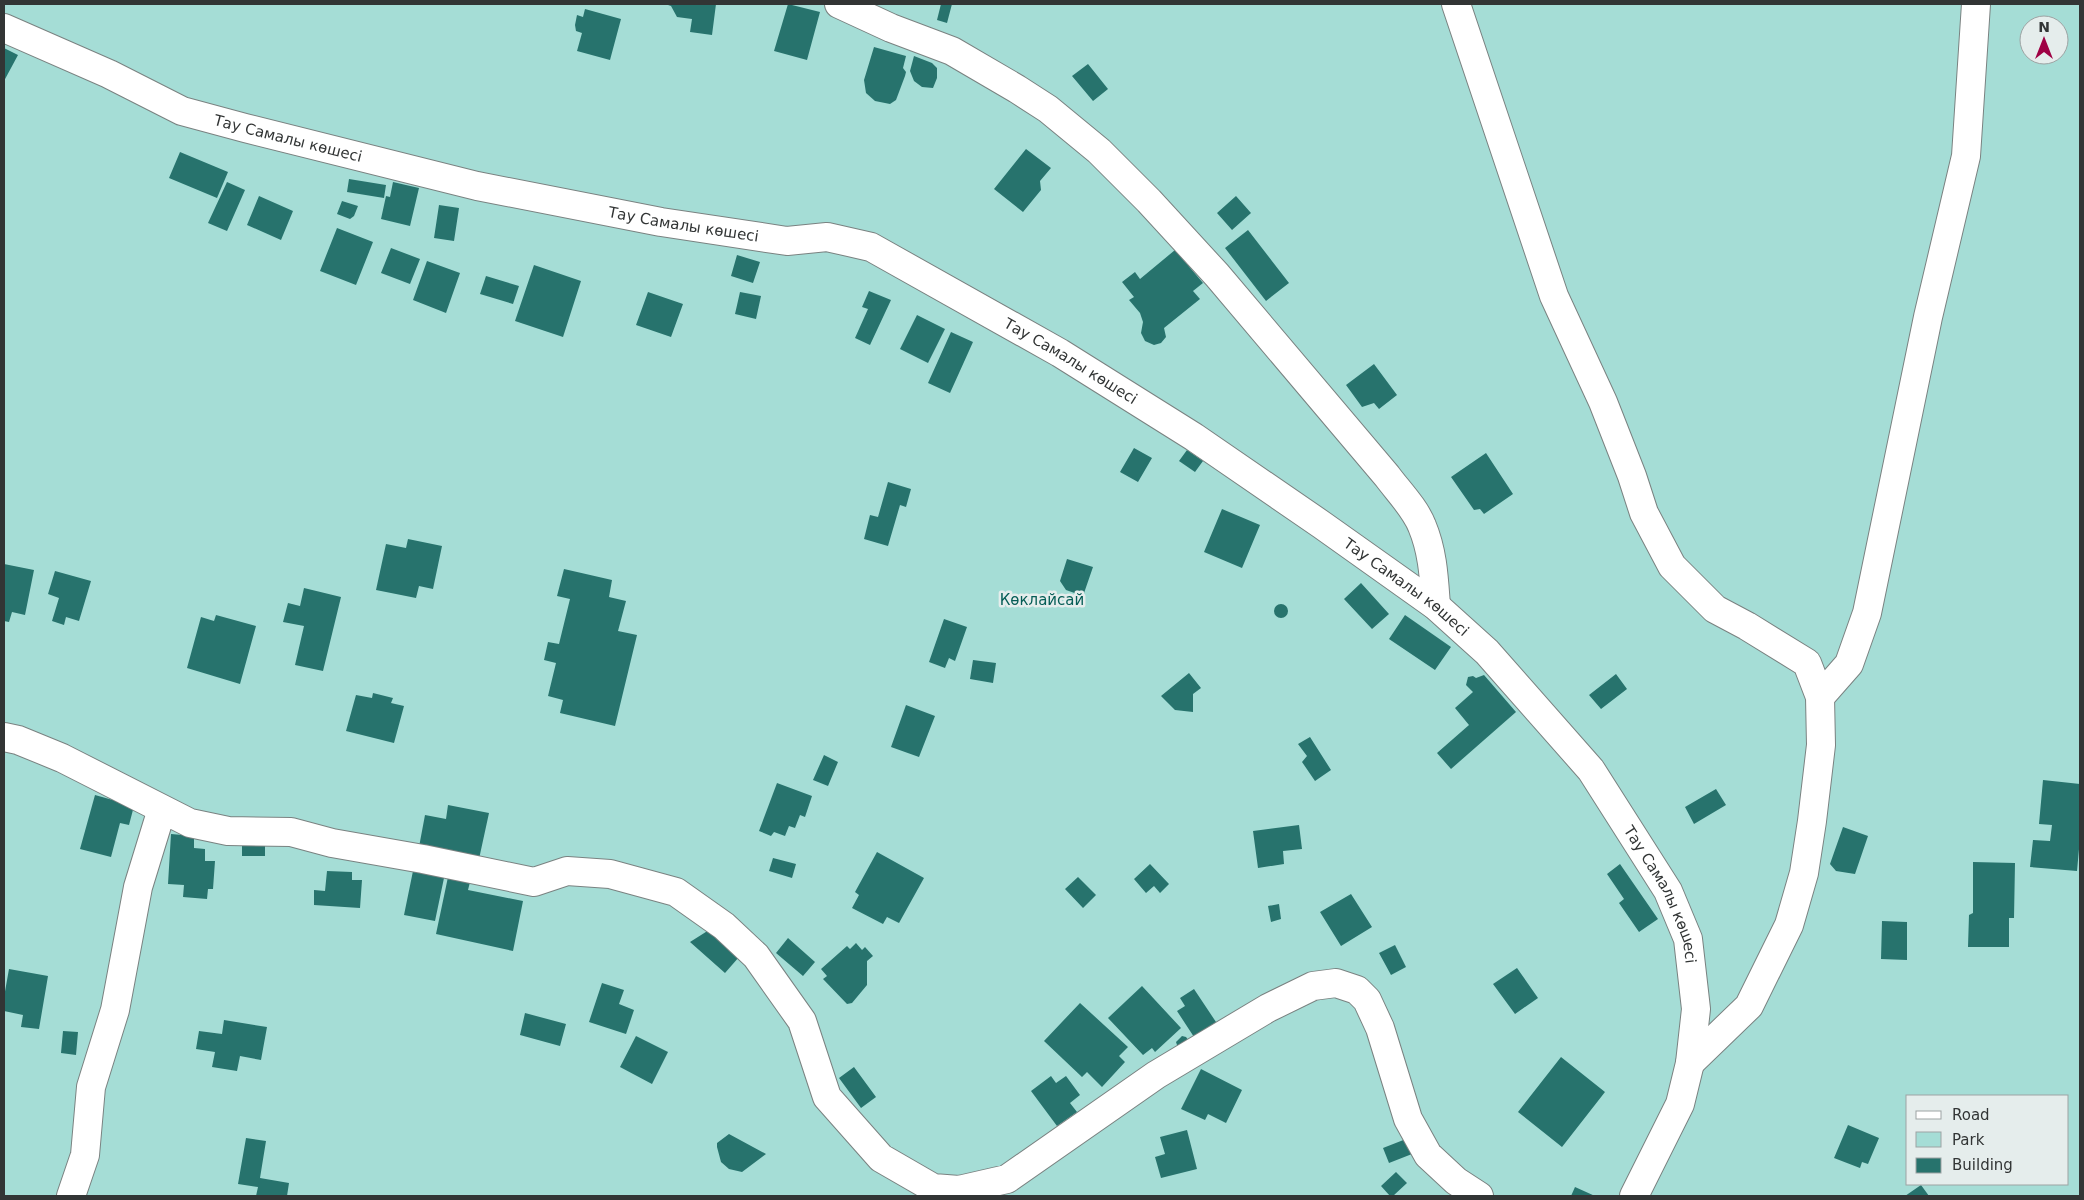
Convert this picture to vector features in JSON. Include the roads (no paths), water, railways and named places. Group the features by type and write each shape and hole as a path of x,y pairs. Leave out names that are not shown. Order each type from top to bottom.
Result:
{"street":[{"path":"839,4 891,28 952,51 1017,88 1048,109 1098,151 1149,200 1224,282 1387,476 1407,503 1422,525 1432,556 1436,606"},
{"path":"1456,4 1554,296 1602,402 1632,476 1644,513 1672,566 1715,610 1747,626 1807,662 1820,697 1821,745 1812,821 1804,873 1789,925 1749,1006 1690,1063"},
{"path":"1820,697 1849,664 1867,613 1928,317 1966,156 1976,4"},
{"name":"Тау Самалы көшесі","path":"4,28 109,74 182,111 245,128 477,186 661,222 787,241 827,237 871,247 1060,353 1194,437 1436,606 1487,652 1591,770 1668,891 1688,939 1696,1009 1690,1063 1680,1104 1634,1196"},
{"path":"4,736 62,758 190,823 228,830 291,832 332,843 423,859 534,882 567,871 593,872 610,874 676,892 724,926 756,956 802,1021 827,1096 833,1103 881,1158 933,1188 959,1190 1007,1179 1156,1075 1268,1008 1312,986 1336,983 1356,990 1367,1000 1380,1028 1408,1119 1428,1155 1456,1180 1479,1196"},
{"path":"71,1196 85,1156 91,1087 115,1010 138,887 162,809"}],"park label":[{"name":"Көклайсай","path":"1042,600"}]}
